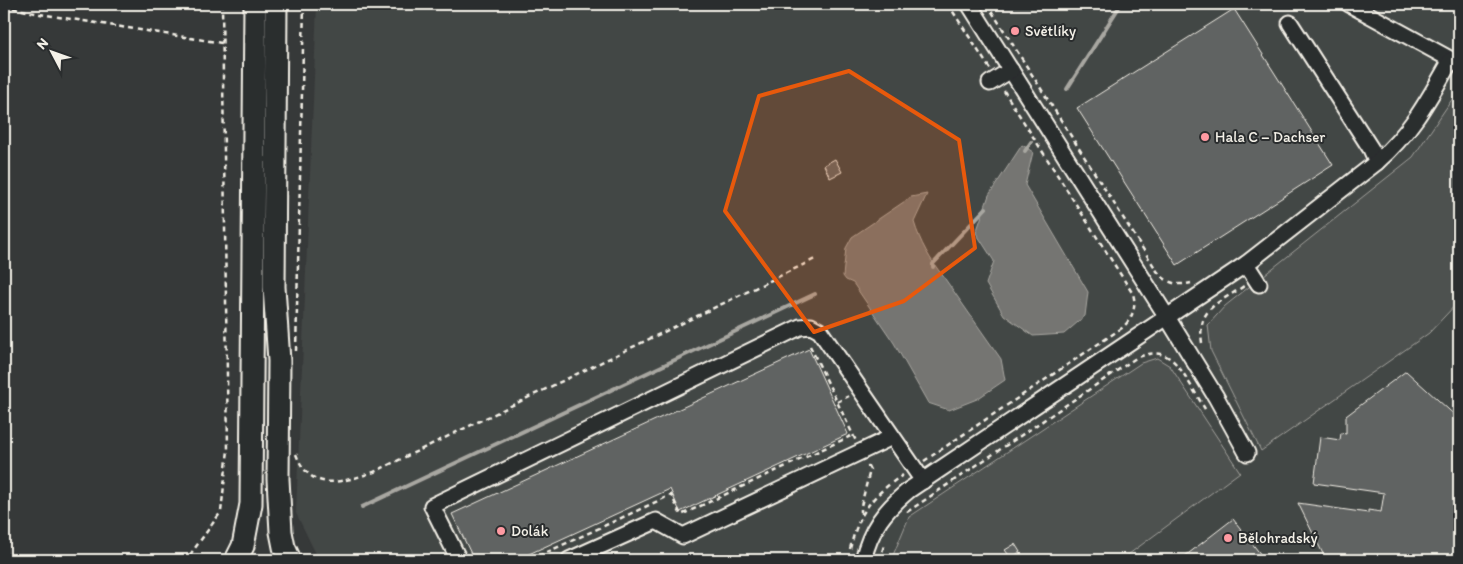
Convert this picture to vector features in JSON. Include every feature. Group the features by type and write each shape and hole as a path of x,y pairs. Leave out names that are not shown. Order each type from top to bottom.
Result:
{"highway":[{"path":"236,560 243,546 251,504 254,4"},
{"path":"276,4 274,287 269,353 267,520 271,547 276,560"},
{"path":"274,287 279,361 279,512 284,547 290,560"}],"street":[{"path":"969,4 1167,317 1209,405 1247,453"},
{"path":"863,560 867,545 877,523 890,506 923,481 1246,264 1377,162 1411,128 1455,62 1349,4"},
{"path":"1290,24 1371,149 1377,162"},
{"path":"993,81 1011,70"},
{"path":"1246,264 1257,281"},
{"path":"460,560 432,506 800,327 812,326 820,331 923,481"},
{"path":"569,560 656,521 683,536 892,438"}],"path":[{"path":"183,560 187,558 221,512 228,450 222,4"},
{"path":"296,351 304,4"},
{"path":"850,552 861,516 881,492 1122,328 1128,322 1135,305 1132,294 993,81 948,4"},
{"path":"987,4 1157,271 1168,282 1176,284 1195,282"},
{"path":"4,6 49,16 222,43"},
{"path":"294,450 300,464 312,478 325,482 341,482 374,472 815,259"},
{"path":"1202,343 1200,332 1202,320 1206,313 1257,281"},
{"path":"810,346 870,470 861,506 861,516"},
{"path":"906,513 1136,358 1147,353 1165,355 1174,360 1209,405"},
{"path":"530,560 671,495 681,515 853,435"},
{"path":"880,560 886,539"}],"highlighted area":[{"path":"849,71 959,140 975,248 904,301 814,332 725,211 759,96"}],"shaded area":[{"path":"317,4 1459,4 1459,560 319,560 296,513"},
{"path":"1459,89 1459,301 1429,333 1261,451 1211,351 1208,325 1225,306 1413,157"},
{"path":"1022,145 1033,152 1025,185 1088,292 1085,316 1064,334 1033,336 1004,315 986,284 994,261 976,233 989,195"},
{"path":"927,194 914,222 919,237 934,264 1001,359 1005,380 977,399 949,410 928,403 894,343 853,283 846,280 843,276 846,248 852,237 911,197"},
{"path":"1157,358 1170,366 1240,472 1121,560 891,560 909,517 1141,363"}],"building":[{"name":"Hala C – Dachser","path":"1234,9 1333,165 1177,265 1077,108"},
{"path":"835,159 842,172 830,178 824,165"},
{"path":"809,349 848,434 680,512 670,489 516,560 474,560 452,514"},
{"path":"1406,371 1459,419 1459,560 1326,560 1298,503 1368,513 1368,510 1381,512 1384,493 1314,483 1320,437 1340,440 1341,433 1346,434 1346,416"},
{"name":"Bělohradský","path":"1233,519 1265,560 1180,560"},
{"path":"1015,544 1020,552 1011,558 1005,550"}],"waterway":[{"path":"1067,89 1121,4"},
{"path":"1025,151 1031,142"},
{"path":"933,267 933,264 986,208"},
{"path":"362,507 815,294"}],"place":[{"name":"Světlíky","path":"1015,31"},
{"name":"Hala C – Dachser","path":"1205,137"},
{"name":"Dolák","path":"501,531"},
{"name":"Bělohradský","path":"1228,538"}]}
